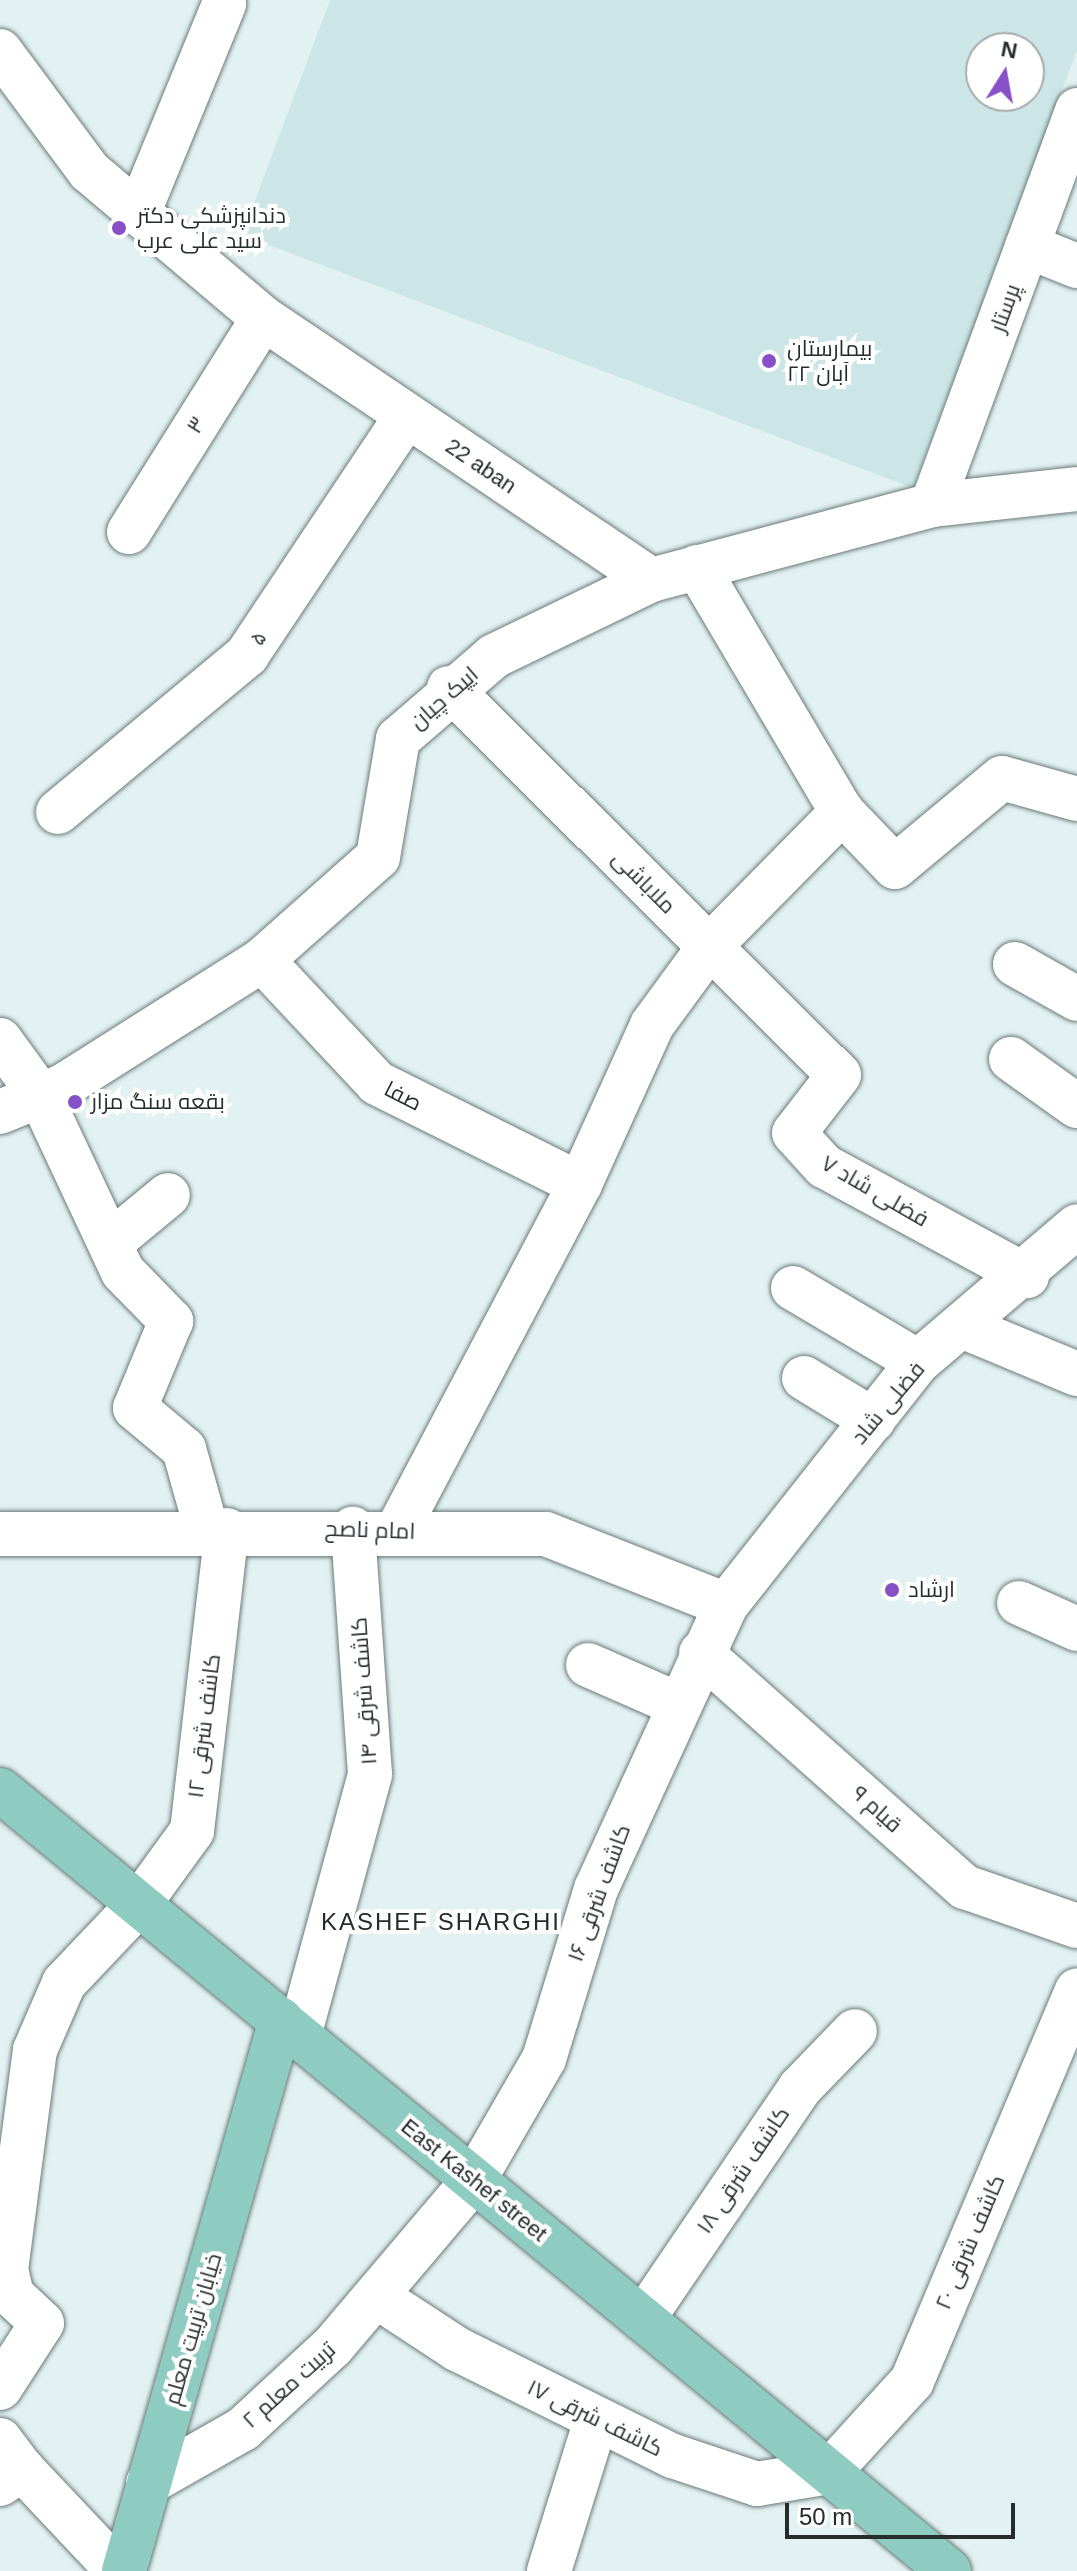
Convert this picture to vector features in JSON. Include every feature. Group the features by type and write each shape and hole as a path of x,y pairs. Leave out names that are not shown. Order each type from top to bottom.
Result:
{"main road":[{"name":"East Kashef street","path":"0,1790 949,2571"},
{"name":"خیابان تربیت معلم","path":"121,2571 264,2087 302,2038"}],"street":[{"path":"138,214 224,4"},
{"name":"22 aban","path":"0,51 89,171 263,318 651,580"},
{"name":"پرستار","path":"932,505 1077,110"},
{"path":"1027,246 1077,266"},
{"name":"۳","path":"129,532 263,318"},
{"name":"۵","path":"58,812 247,655 406,417"},
{"path":"651,580 932,505 1077,489"},
{"path":"697,567 842,812 895,867 1002,778 1077,799"},
{"name":"ایپک چیان","path":"0,1112 40,1095 262,960 378,857 398,739 449,688 494,656 651,580"},
{"name":"ملاباشی","path":"449,688 839,1075"},
{"path":"397,1531 580,1184 652,1025 709,947 842,812"},
{"name":"صفا","path":"262,960 377,1083 580,1184"},
{"path":"1015,964 1077,999"},
{"path":"0,1040 40,1095 123,1272 171,1321 135,1408 184,1449 217,1530"},
{"path":"1011,1059 1077,1106"},
{"name":"فضلی شاد ۷","path":"839,1075 794,1133 824,1166 1027,1276"},
{"path":"110,1243 168,1195"},
{"name":"فضلی شاد","path":"726,1605 918,1362 1027,1276 1077,1226"},
{"path":"793,1288 918,1362"},
{"path":"964,1327 1077,1374"},
{"path":"804,1378 873,1420"},
{"name":"امام ناصح","path":"0,1534 353,1529 546,1534 726,1605"},
{"name":"کاشف شرقی ۱۴","path":"302,2038 370,1774 353,1529"},
{"name":"کاشف شرقی ۱۲","path":"0,2388 42,2323 12,2295 6,2270 35,2050 64,1983 139,1904 192,1831 217,1530"},
{"path":"1019,1603 1077,1629"},
{"name":"کاشف شرقی ۱۶","path":"379,2298 474,2180 544,2059 596,1889 675,1703 726,1605"},
{"name":"قیام ۹","path":"701,1653 965,1887 1077,1926"},
{"path":"588,1665 675,1703"},
{"name":"کاشف شرقی ۲۰","path":"829,2472 912,2381 1077,1990"},
{"name":"کاشف شرقی ۱۸","path":"643,2319 800,2088 855,2031"},
{"name":"کاشف شرقی ۱۷","path":"379,2298 457,2349 596,2420 757,2484 829,2472"},
{"name":"تربیت معلم ۲","path":"148,2483 243,2429 379,2298"},
{"path":"549,2571 596,2420"},
{"path":"7,2464 121,2571"}],"shaded area":[{"name":"بیمارستان ۲۲ آبان","path":"330,0 1077,0 1077,50 913,488 242,235"}],"place":[{"name":"دندانپزشکی دکتر سید علی عرب","path":"119,228"},
{"name":"بیمارستان ۲۲ آبان","path":"769,361"},
{"name":"بقعه سنگ مزار","path":"75,1102"},
{"name":"ارشاد","path":"892,1590"}],"district":[{"name":"KASHEF SHARGHI","path":"441,1922"}]}
